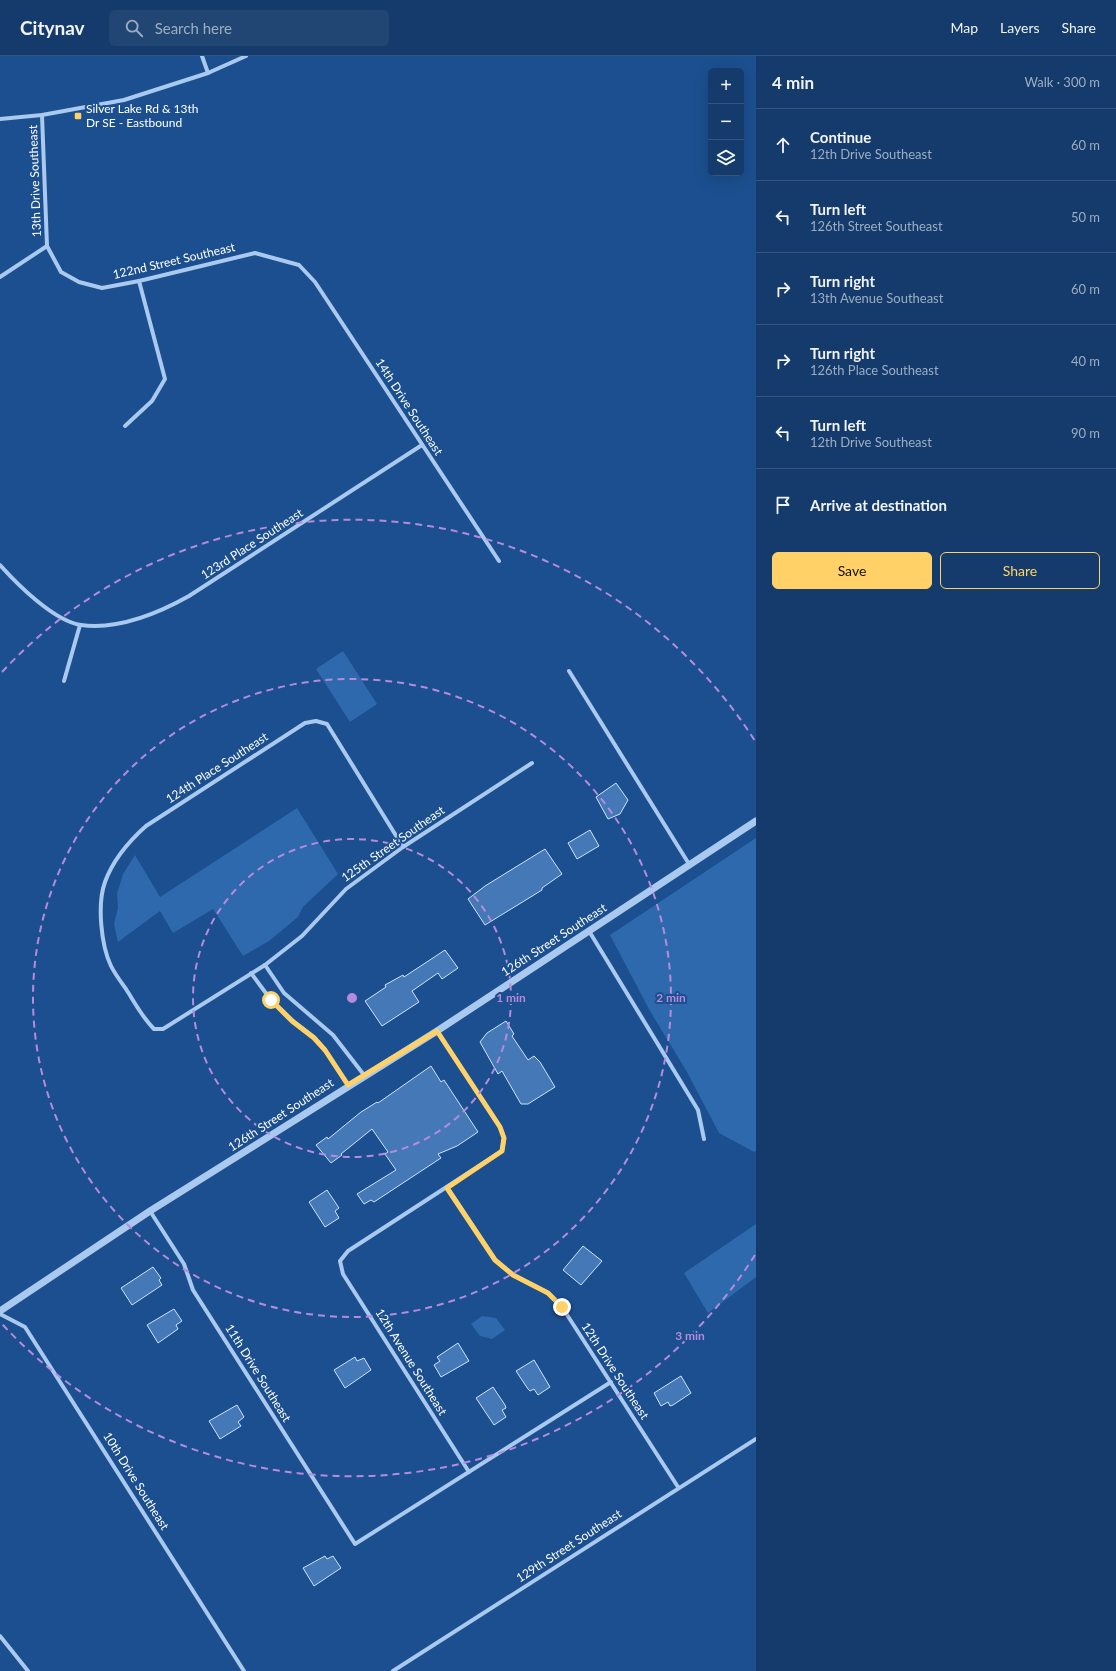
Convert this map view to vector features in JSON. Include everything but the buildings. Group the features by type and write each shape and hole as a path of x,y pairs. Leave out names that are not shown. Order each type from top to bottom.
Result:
{"street":[{"path":"202,56 208,73"},
{"path":"0,119 42,115 124,100 208,73 246,56"},
{"name":"13th Drive Southeast","path":"42,115 47,246"},
{"path":"0,277 47,246"},
{"name":"122nd Street Southeast","path":"47,246 61,272 79,282 102,288 139,281 255,253 299,265"},
{"name":"14th Drive Southeast","path":"299,265 315,282 500,561"},
{"path":"125,426 152,401 165,379 139,281"},
{"name":"123rd Place Southeast","path":"80,625 99,626 125,623 162,611 189,596 422,445"},
{"path":"0,565 16,582 39,602 53,612 80,625 64,681"},
{"path":"569,671 689,864"},
{"name":"124th Place Southeast","path":"154,1029 145,1019 111,965 102,936 101,911 104,883 117,857 131,838 146,826 305,723 316,721 327,724 403,847"},
{"name":"125th Street Southeast","path":"154,1029 163,1028 173,1024 265,965 302,936 346,889 403,847 532,763"},
{"name":"126th Street Southeast","path":"0,1312 150,1211 348,1085 437,1031 756,821"},
{"path":"589,931 698,1110 704,1139"},
{"path":"265,965 284,993 333,1035 364,1075"},
{"path":"251,973 276,1006 314,1038 325,1050 348,1085"},
{"path":"437,1031 500,1127 504,1138 502,1151 447,1188"},
{"name":"12th Avenue Southeast","path":"447,1188 348,1251 340,1261 343,1274 469,1472"},
{"name":"12th Drive Southeast","path":"447,1188 495,1260 513,1275 548,1293 562,1307 678,1487"},
{"name":"11th Drive Southeast","path":"150,1211 184,1264 193,1290 355,1544 469,1472"},
{"name":"10th Drive Southeast","path":"0,1312 26,1327 244,1671"},
{"path":"469,1472 611,1382"},
{"name":"129th Street Southeast","path":"393,1671 678,1487 756,1439"},
{"path":"0,1636 28,1671"}],"shaded area":[{"path":"343,651 377,704 350,722 316,669"},
{"path":"297,808 338,874 303,907 298,917 269,941 243,956 213,909 173,933 160,911 118,942 114,924 118,908 117,894 123,874 135,855 160,897"},
{"path":"756,838 756,1151 754,1152 719,1133 687,1072 650,1011 610,935"},
{"path":"756,1224 756,1277 708,1313 684,1273"},
{"path":"482,1316 496,1318 505,1330 492,1339 480,1336 471,1324"}],"place":[{"name":"Silver Lake Rd & 13th Dr SE - Eastbound","path":"78,116"}],"route":[{"path":"271,1000 292,1021 314,1038 325,1050 348,1085 437,1031 500,1127 504,1138 502,1151 447,1188 495,1260 513,1275 548,1293 562,1307"}]}
